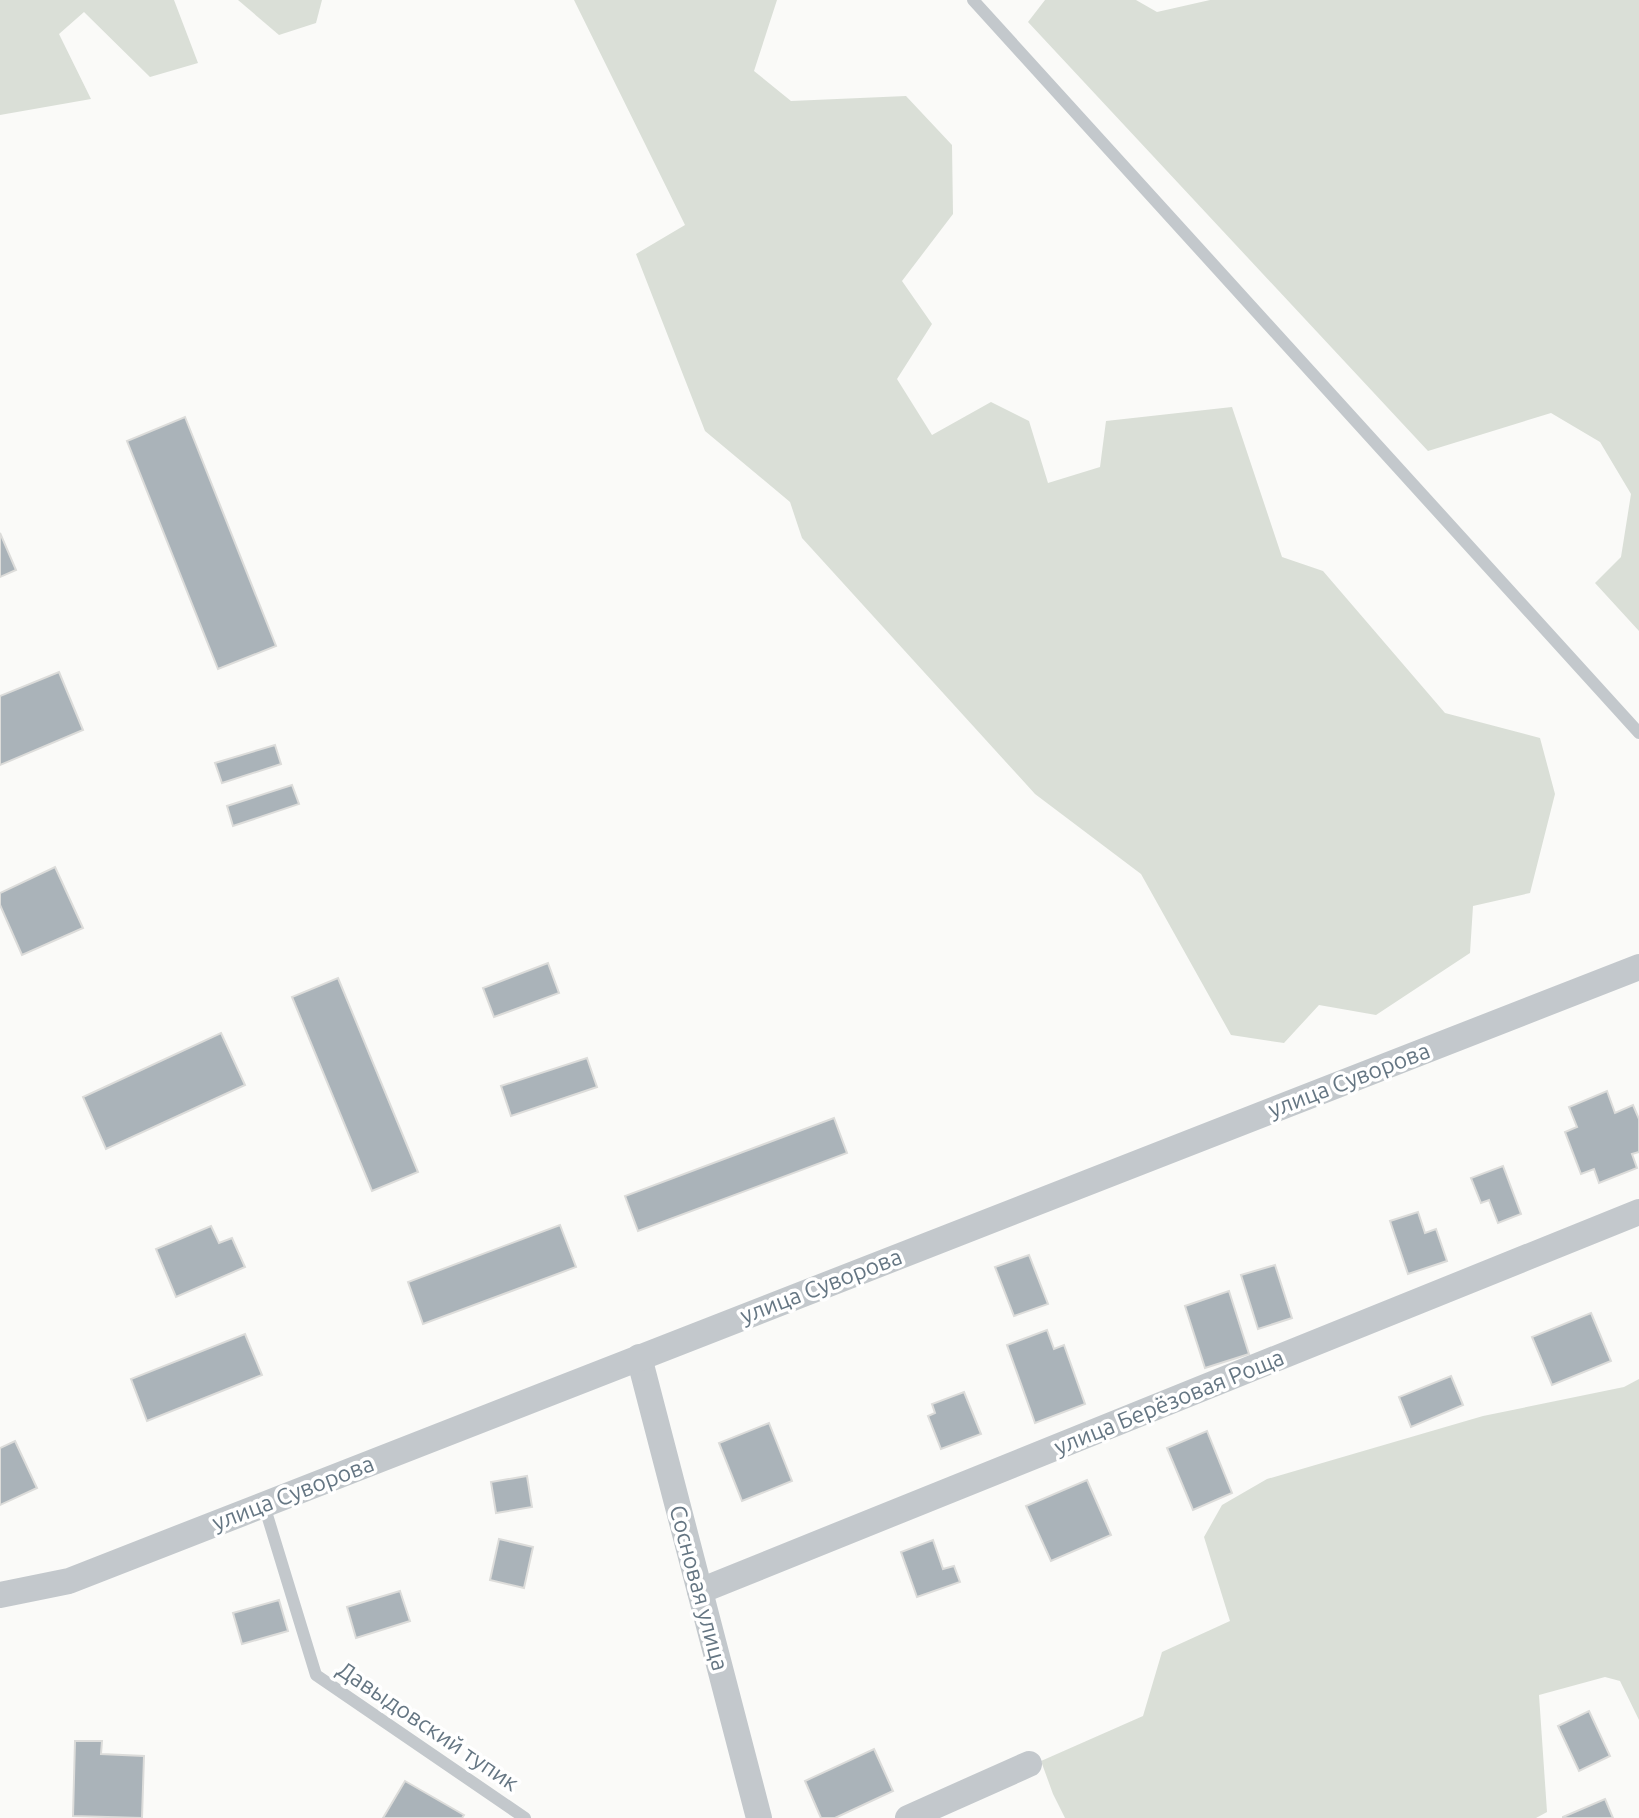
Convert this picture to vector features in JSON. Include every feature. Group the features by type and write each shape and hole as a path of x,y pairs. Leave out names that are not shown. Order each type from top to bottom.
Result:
{"street":[{"name":"улица Суворова","path":"0,1595 69,1581 1639,967"},
{"name":"улица Берёзовая Роща","path":"700,1591 1639,1212"},
{"name":"Сосновая улица","path":"639,1357 759,1818"},
{"path":"908,1818 1030,1764"}],"lane":[{"path":"973,0 1639,733"},
{"name":"Давыдовский тупик","path":"264,1505 316,1675 525,1818"}],"shaded area":[{"path":"0,0 174,0 198,63 150,77 84,12 59,34 91,99 0,115"},
{"path":"238,0 322,0 316,23 279,35"},
{"path":"574,0 777,0 754,71 791,101 906,96 952,145 953,214 902,281 932,324 897,379 932,435 991,402 1029,421 1048,483 1100,467 1106,421 1232,407 1282,557 1323,571 1445,713 1540,738 1555,794 1530,893 1473,906 1470,953 1376,1015 1319,1005 1284,1043 1231,1035 1141,874 1035,794 802,538 790,502 705,431 636,254 685,225"},
{"path":"1045,0 1136,0 1157,12 1210,0 1639,0 1639,631 1595,583 1621,557 1631,494 1600,442 1551,413 1428,451 1028,22"},
{"path":"1639,1379 1639,1720 1620,1681 1605,1677 1539,1695 1547,1812 1536,1818 1065,1818 1041,1761 1143,1716 1162,1652 1230,1621 1204,1537 1222,1505 1267,1479 1483,1416 1624,1387"}],"building":[{"path":"185,417 276,646 218,669 127,441"},
{"path":"0,533 16,570 0,577"},
{"path":"59,672 83,730 0,765 0,696"},
{"path":"275,745 281,764 222,783 215,763"},
{"path":"292,785 299,804 233,826 227,806"},
{"path":"55,867 83,928 22,955 0,905 0,893"},
{"path":"548,963 559,993 494,1017 483,988"},
{"path":"338,978 418,1172 372,1191 292,997"},
{"path":"221,1033 245,1085 106,1149 83,1097"},
{"path":"587,1058 597,1087 511,1116 501,1086"},
{"path":"1607,1091 1615,1113 1633,1105 1639,1119 1639,1152 1632,1154 1637,1168 1599,1183 1594,1169 1581,1174 1565,1132 1577,1127 1569,1107"},
{"path":"834,1118 847,1153 638,1231 625,1196"},
{"path":"1503,1166 1521,1214 1498,1223 1489,1200 1481,1203 1471,1178"},
{"path":"1418,1212 1425,1233 1436,1229 1447,1261 1408,1274 1390,1221"},
{"path":"560,1225 576,1267 423,1324 408,1282"},
{"path":"211,1226 219,1243 232,1238 245,1267 176,1297 156,1249"},
{"path":"1029,1255 1048,1304 1014,1316 995,1267"},
{"path":"1275,1265 1292,1318 1258,1329 1241,1275"},
{"path":"1229,1291 1249,1354 1205,1368 1185,1306"},
{"path":"1591,1313 1611,1361 1552,1385 1532,1337"},
{"path":"1047,1330 1054,1349 1064,1345 1085,1404 1035,1423 1007,1345"},
{"path":"245,1334 262,1375 147,1421 131,1379"},
{"path":"1451,1376 1463,1405 1411,1427 1399,1397"},
{"path":"964,1392 981,1434 941,1449 928,1416 935,1413 932,1404"},
{"path":"769,1423 792,1481 742,1501 719,1443"},
{"path":"1207,1431 1232,1493 1193,1510 1167,1448"},
{"path":"15,1441 37,1488 0,1505 0,1448"},
{"path":"527,1476 532,1507 496,1513 491,1482"},
{"path":"1087,1480 1111,1535 1051,1561 1026,1506"},
{"path":"499,1539 533,1547 524,1588 490,1580"},
{"path":"933,1540 943,1569 954,1566 960,1582 917,1597 901,1552"},
{"path":"400,1591 410,1621 356,1638 347,1607"},
{"path":"279,1600 288,1631 242,1644 233,1613"},
{"path":"1589,1711 1610,1756 1579,1771 1558,1726"},
{"path":"75,1741 102,1741 101,1754 144,1756 142,1818 73,1816"},
{"path":"874,1749 893,1791 835,1818 821,1818 805,1781"},
{"path":"405,1781 464,1815 462,1818 383,1818"},
{"path":"1605,1799 1613,1818 1563,1818 1563,1817"}]}
